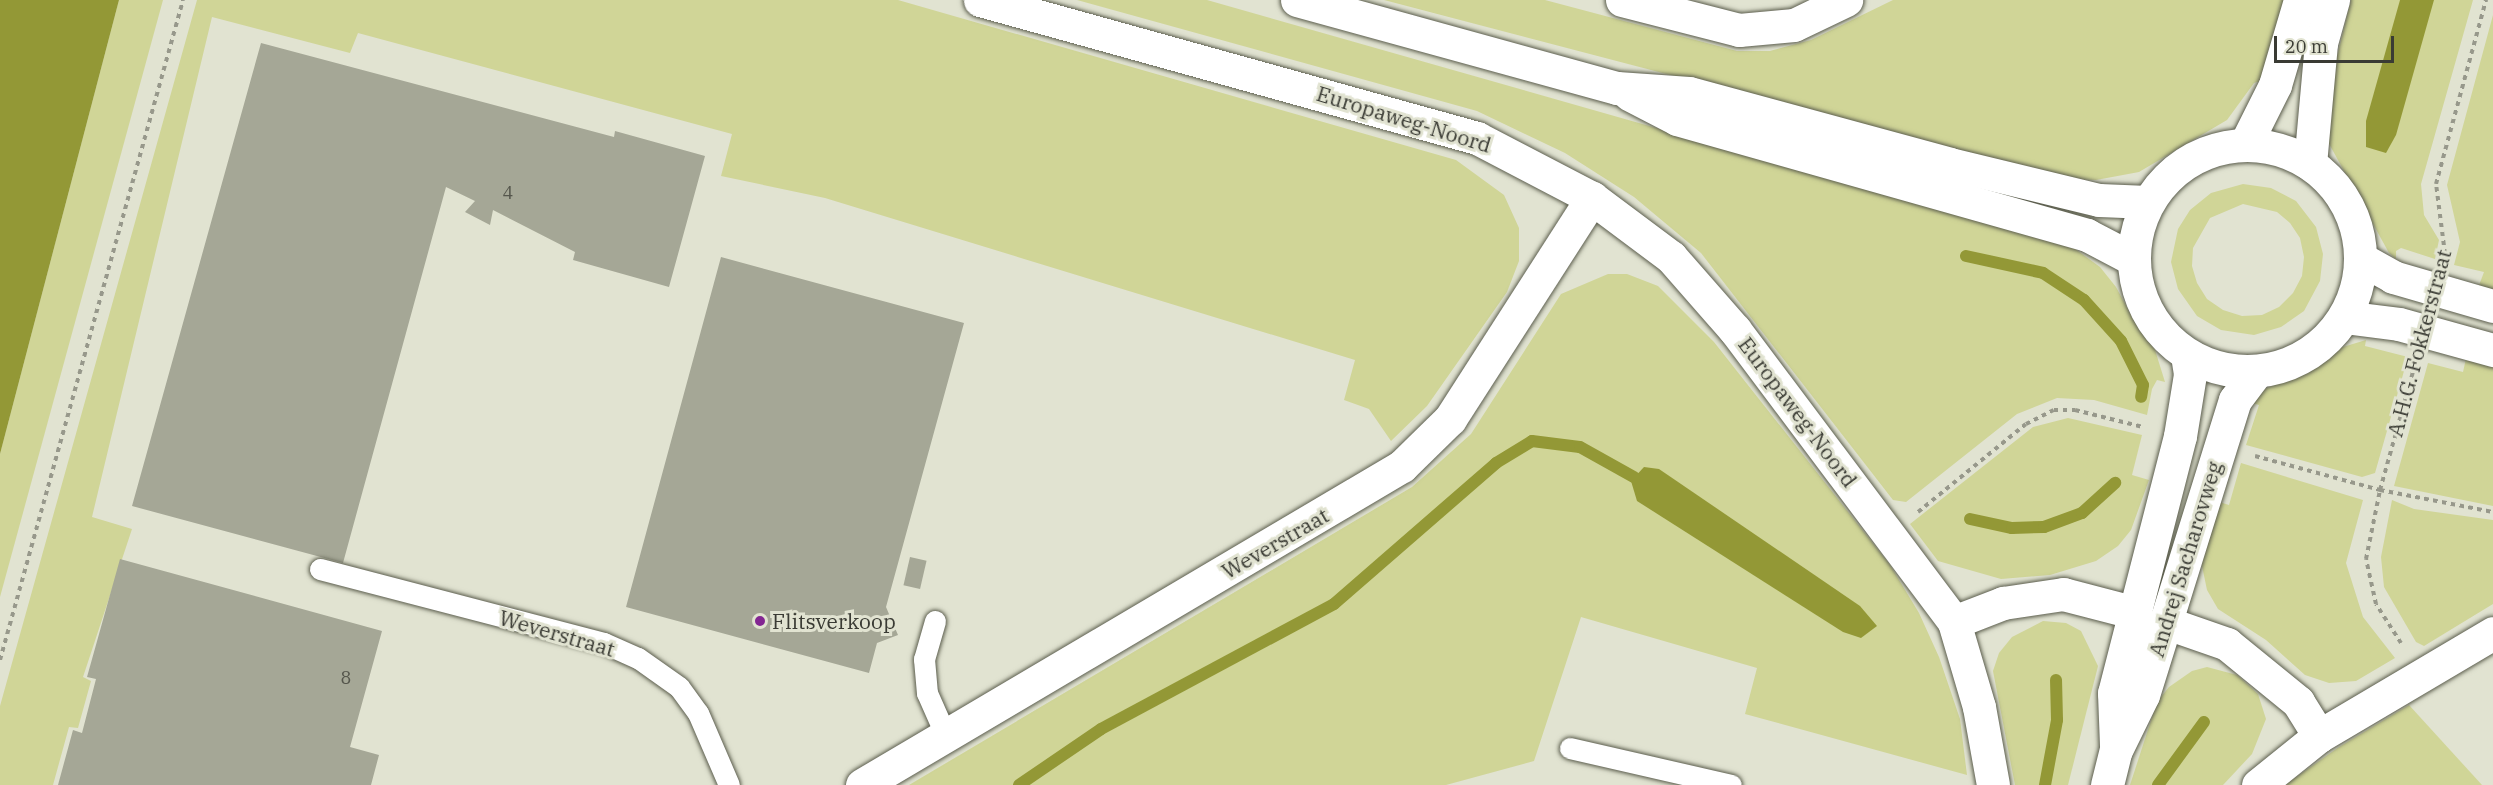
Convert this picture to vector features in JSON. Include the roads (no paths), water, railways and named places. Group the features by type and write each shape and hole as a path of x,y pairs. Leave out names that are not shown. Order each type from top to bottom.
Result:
{"street":[{"name":"Europaweg-Noord","path":"980,0 1477,138 1592,198 1671,257 1735,330 1891,534 1954,622 1979,707 1993,785"},
{"path":"1297,0 1617,88 1689,93 1950,164 2099,200 2148,202"},
{"path":"1622,0 1672,7 1739,30 1794,25 1828,4"},
{"path":"2245,145 2275,85 2300,0"},
{"path":"2310,164 2321,43 2333,0"},
{"path":"1617,88 1677,119 2087,235 2133,259"},
{"path":"2245,145 2279,149 2310,164 2325,175 2347,205 2360,240 2361,259 2356,290 2344,317 2328,339 2306,355 2282,367 2256,372 2231,371 2187,355 2171,343 2148,314 2137,287 2133,259 2140,220 2148,202 2166,178 2189,161 2216,149 2245,145"},
{"name":"Weverstraat","path":"862,785 1402,466 1450,419 1592,198"},
{"path":"2361,259 2393,277 2493,306"},
{"path":"2344,317 2423,330 2493,350"},
{"name":"Andrej Sacharovweg","path":"2150,617 2190,374 2187,355"},
{"name":"Andrej Sacharovweg","path":"2107,785 2116,750 2114,693 2150,617 2220,446 2235,400 2256,372"},
{"path":"1954,622 2003,603 2062,594 2150,617 2227,644 2298,702 2319,736"},
{"path":"2258,785 2319,736 2493,633"}],"lane":[{"name":"Weverstraat","path":"320,569 573,635 638,658 679,687 692,704 729,785"},
{"path":"935,621 924,659 927,693 946,736"},
{"path":"1570,748 1731,785"}],"waterway":[{"path":"1966,256 2043,273 2084,300 2121,341 2143,385 2141,397"},
{"path":"1019,785 1101,729 1334,604 1496,463 1532,441 1580,447 1634,477"},
{"path":"1970,519 2012,528 2044,527 2082,513 2115,483"},
{"path":"2045,785 2057,720 2056,680"},
{"path":"2158,785 2204,722"}],"place":[{"name":"Flitsverkoop","path":"760,621"}]}
